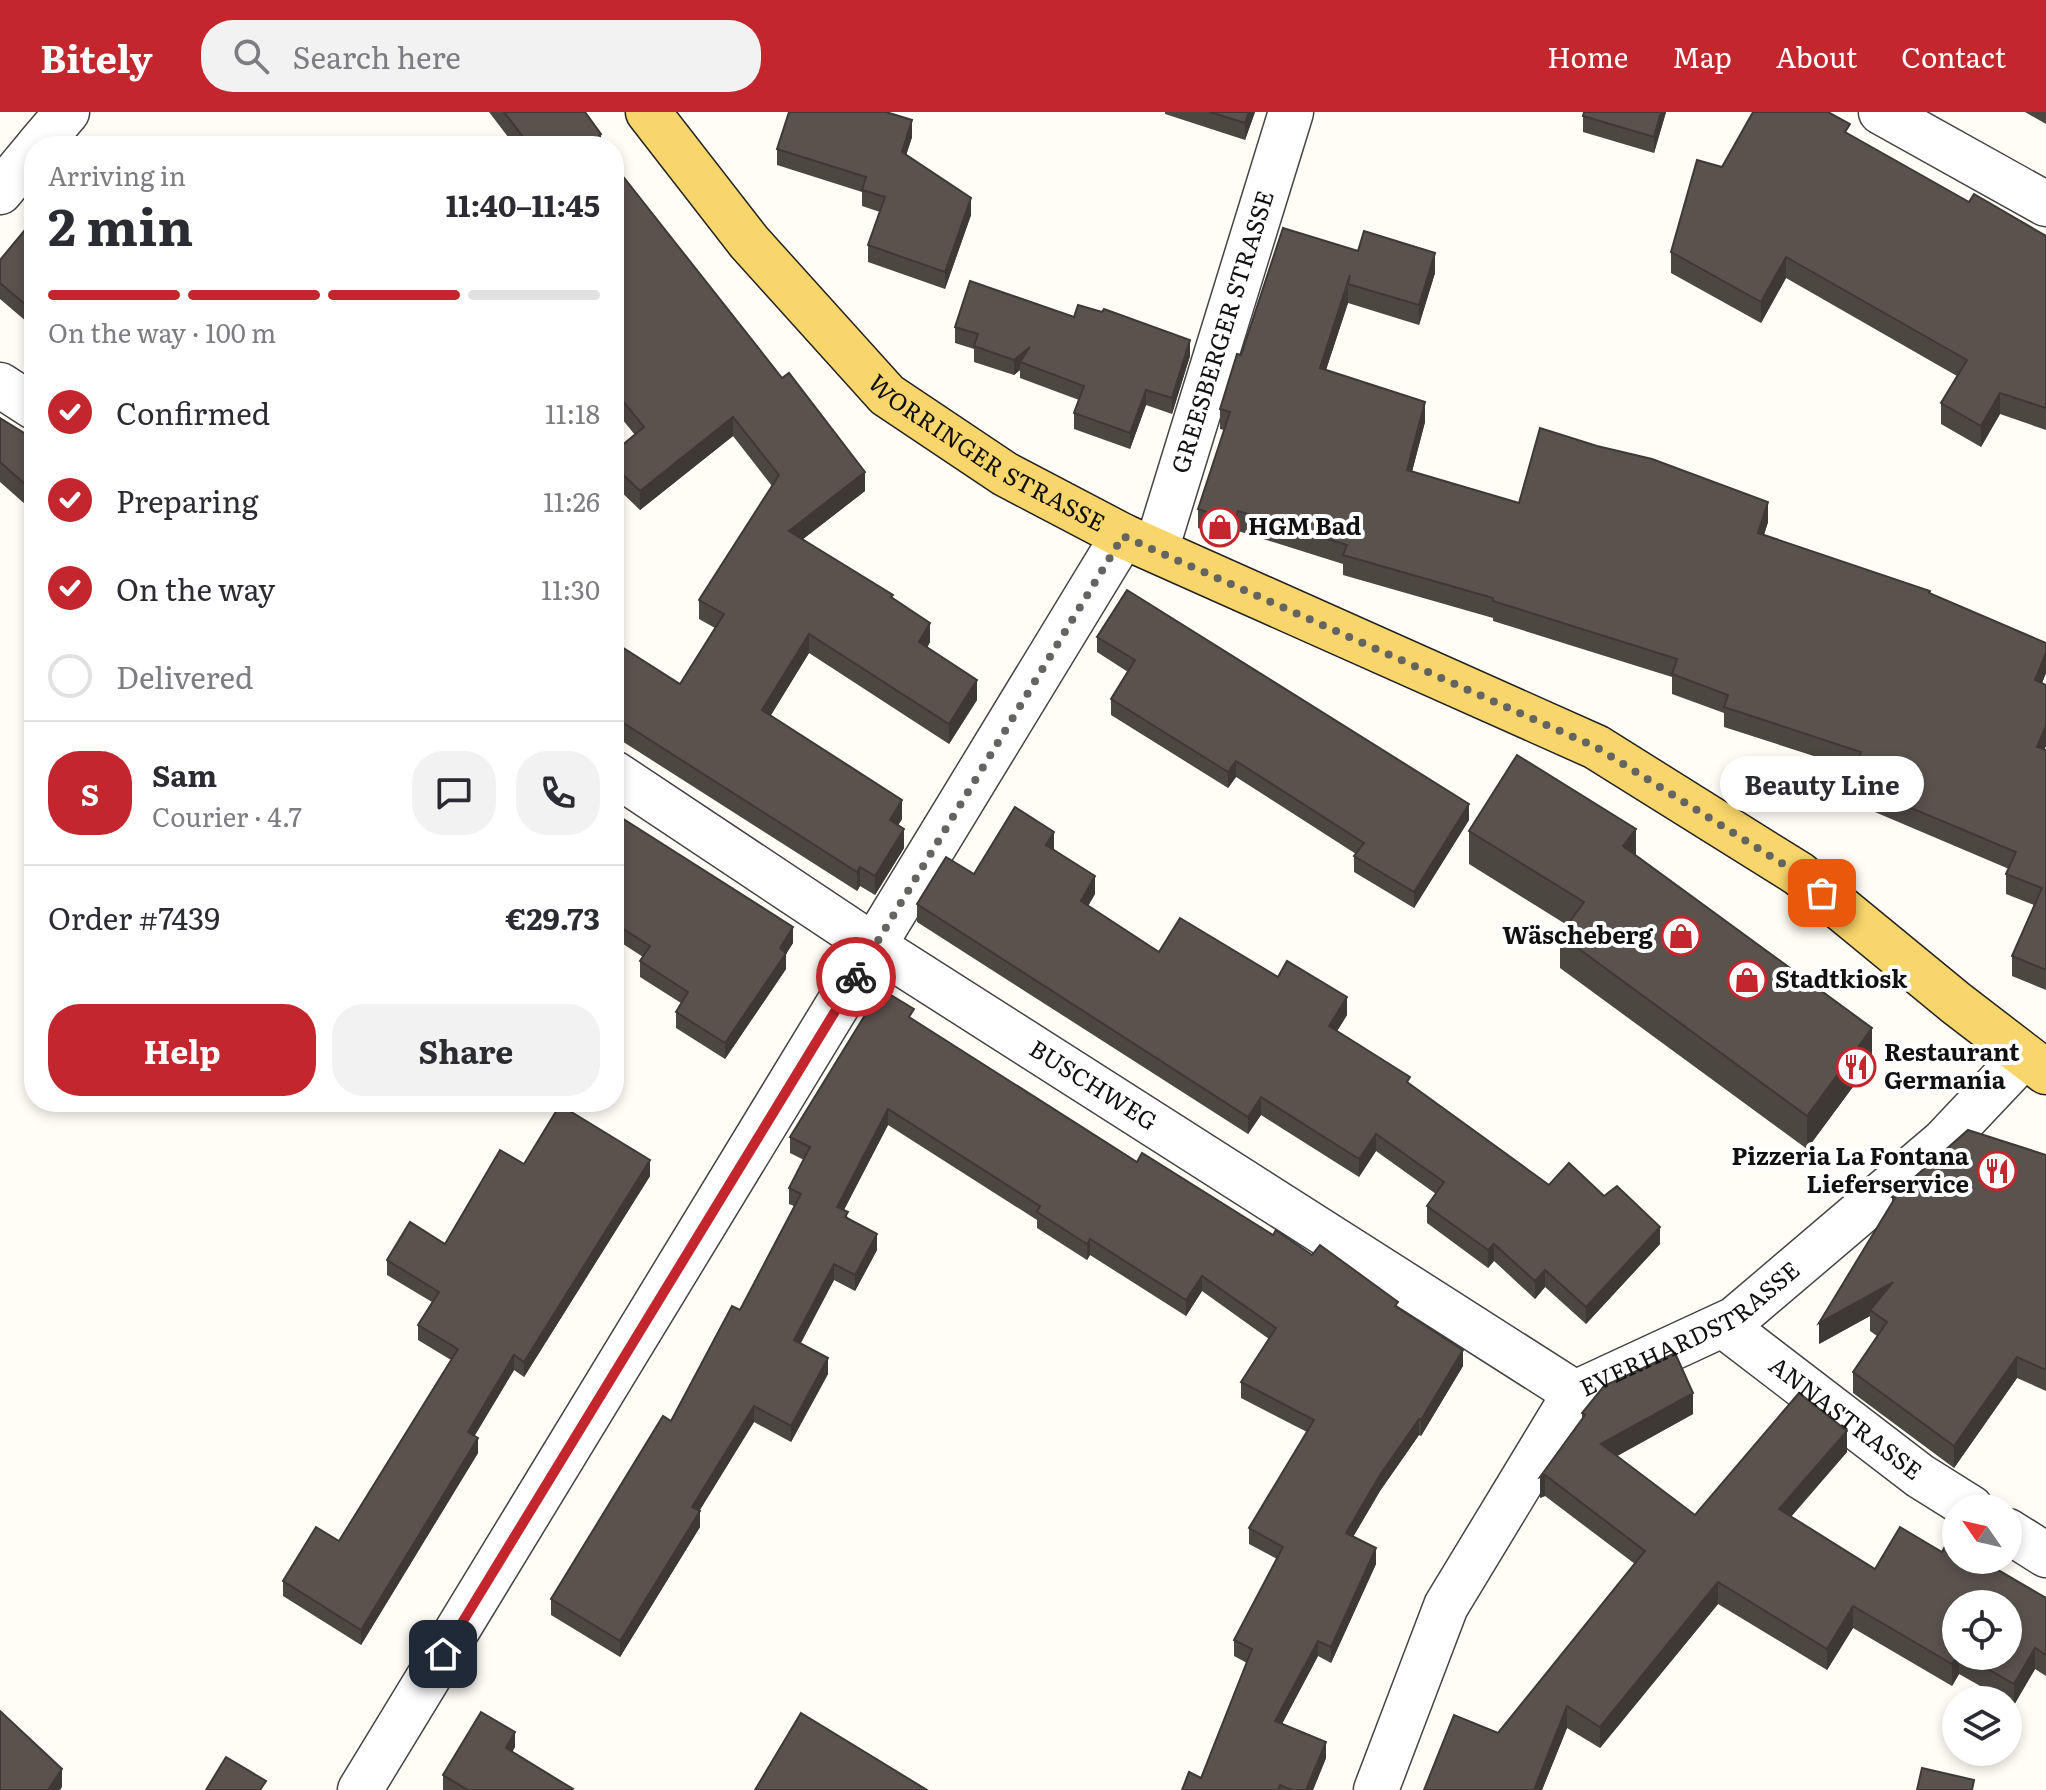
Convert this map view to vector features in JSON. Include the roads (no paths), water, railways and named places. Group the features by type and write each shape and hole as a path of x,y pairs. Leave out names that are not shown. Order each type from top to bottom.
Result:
{"main road":[{"name":"WORRINGER STRASSE","path":"648,112 749,242 887,395 1005,474 1139,543 1596,747 1799,874 2035,1064"}],"street":[{"path":"47,136 67,112"},
{"name":"GREESBERGER STRASSE","path":"360,1790 874,946 1139,543 1291,112"},
{"path":"1881,112 2046,204"},
{"path":"0,192 24,163"},
{"path":"0,385 24,401"},
{"name":"BUSCHWEG","path":"624,780 874,946 1575,1393"},
{"name":"EVERHARDSTRASSE","path":"1376,1790 1446,1606 1575,1393 1735,1319 2035,1064"},
{"name":"ANNASTRASSE","path":"1723,1325 1920,1476 1949,1494"},
{"path":"2022,1540 2046,1555"}],"place":[{"name":"HGM Bad","path":"1220,527"},
{"name":"Beauty Line","path":"1822,893"},
{"name":"Wäscheberg","path":"1681,936"},
{"name":"Stadtkiosk","path":"1747,980"},
{"name":"Restaurant Germania","path":"1856,1067"},
{"name":"Pizzeria La Fontana Lieferservice","path":"1997,1171"}]}
